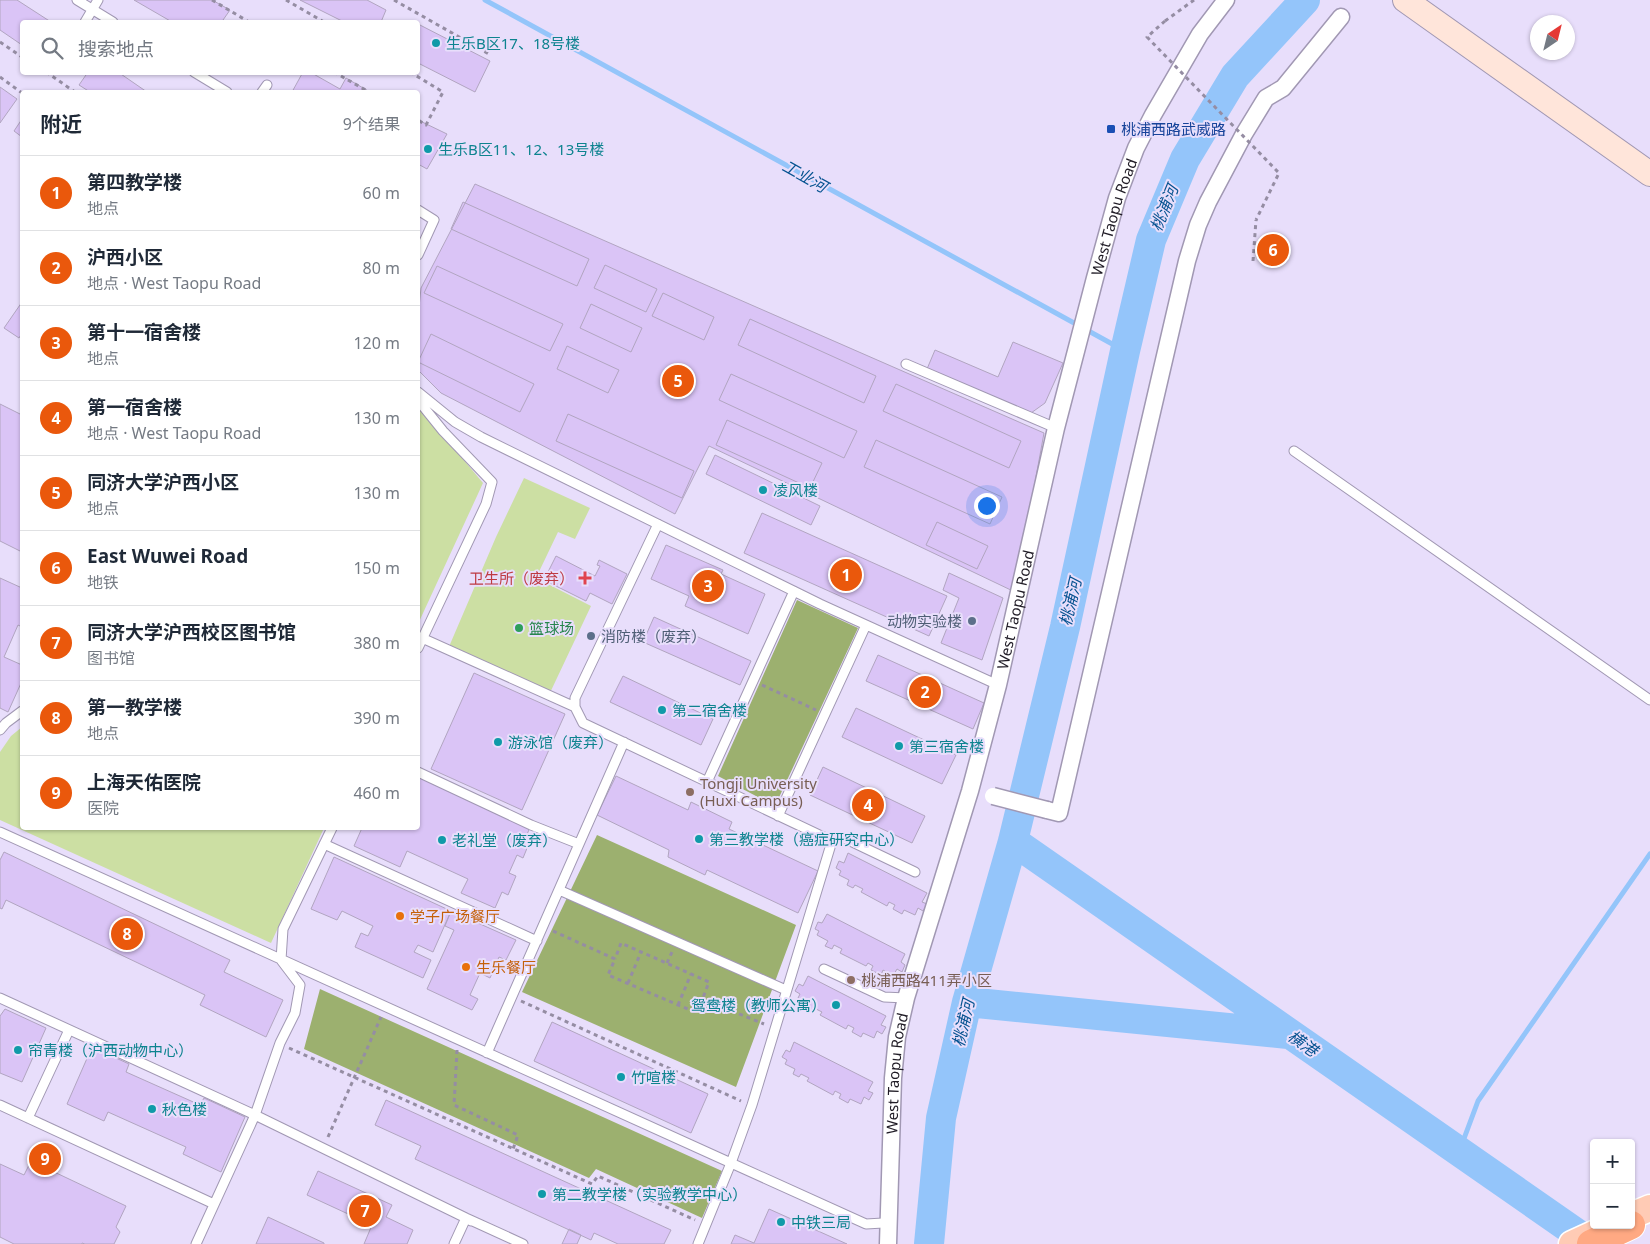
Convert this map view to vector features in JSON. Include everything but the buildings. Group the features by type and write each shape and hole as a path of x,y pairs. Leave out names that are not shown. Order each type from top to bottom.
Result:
{"highway":[{"path":"1635,1223 1650,1216"},
{"path":"1591,1244 1623,1229"}],"main road":[{"path":"1405,0 1650,174"},
{"path":"1635,1214 1650,1208"},
{"path":"1572,1244 1604,1229"}],"street":[{"name":"West Taopu Road","path":"889,1242 893,1078 897,1036 906,998 970,791 998,685 1056,428 1078,341 1117,198 1136,148 1200,34 1226,0"},
{"path":"970,791 1059,813 1187,261 1198,225 1220,178 1266,98 1283,88 1341,17"}],"lane":[{"path":"77,0 110,20"},
{"path":"86,20 98,0"},
{"path":"199,75 223,90"},
{"path":"420,211 434,220 420,250"},
{"path":"906,364 1056,428"},
{"path":"420,394 455,422 481,437 794,591 998,685"},
{"path":"420,402 443,431 492,482 486,504 420,643"},
{"path":"1294,451 1650,700"},
{"path":"658,524 578,690 575,698 575,707 583,723 832,841 844,838 915,872"},
{"path":"708,782 794,591"},
{"path":"778,816 866,625"},
{"path":"422,638 575,707"},
{"path":"0,730 20,712"},
{"path":"487,1053 624,742"},
{"path":"420,773 531,825 578,844"},
{"path":"196,1244 255,1115 280,1043 295,1013 300,985 281,960 283,929 331,830"},
{"path":"0,832 866,1224 883,1223"},
{"path":"698,1244 752,1106 832,841"},
{"path":"324,844 537,941"},
{"path":"559,890 786,990"},
{"path":"824,969 884,997 906,998"},
{"path":"0,998 255,1115 509,1241 523,1244"},
{"path":"28,1118 69,1030"},
{"path":"0,1106 214,1204"},
{"path":"454,1244 466,1218"}],"path":[{"path":"212,0 246,20"},
{"path":"286,0 320,20"},
{"path":"394,0 489,54"},
{"path":"1194,0 1147,37 1279,173 1256,220 1253,261"},
{"path":"0,42 20,56"},
{"path":"50,75 72,90"},
{"path":"339,75 366,90"},
{"path":"415,75 443,92 426,125 420,121"},
{"path":"0,77 20,92"},
{"path":"753,681 824,714"},
{"path":"543,927 615,959"},
{"path":"621,943 641,952 709,982 696,1013 608,975 621,943"},
{"path":"628,984 641,952"},
{"path":"678,1005 691,974"},
{"path":"512,997 752,1106"},
{"path":"702,999 775,1028"},
{"path":"322,1149 385,1007"},
{"path":"458,1040 454,1105 518,1135 513,1149"},
{"path":"280,1043 592,1184 598,1176 706,1225"}],"green space":[{"path":"420,407 483,483 420,620"},
{"name":"篮球场","path":"524,478 590,508 575,539 558,532 536,578 591,606 548,697 448,649 496,537"},
{"path":"797,600 858,628 775,806 718,776"},
{"path":"20,729 20,829 0,820 0,752 11,736"},
{"path":"22,830 323,830 271,943"},
{"path":"597,835 796,925 736,1087 522,992"},
{"path":"320,989 722,1171 702,1218 596,1169 589,1178 304,1049"}],"waterway":[{"name":"工业河","path":"485,0 1125,351"},
{"name":"桃浦河","path":"929,1244 941,1118 967,1002 1013,841 1065,627 1151,240 1185,159 1235,76 1305,0"},
{"name":"横港","path":"1013,841 1592,1244"},
{"path":"1459,1152 1478,1101 1650,854"},
{"path":"967,1002 1288,1034"}],"place":[{"name":"生乐B区17、18号楼","path":"436,43"},
{"name":"桃浦西路武威路","path":"1111,129"},
{"name":"生乐B区11、12、13号楼","path":"428,149"},
{"name":"East Wuwei Road","path":"1273,250"},
{"name":"同济大学沪西小区","path":"678,381"},
{"name":"凌风楼","path":"763,490"},
{"name":"第四教学楼","path":"846,575"},
{"name":"卫生所（废弃）","path":"585,578"},
{"name":"第十一宿舍楼","path":"708,586"},
{"name":"动物实验楼","path":"972,621"},
{"name":"篮球场","path":"519,628"},
{"name":"消防楼（废弃）","path":"591,636"},
{"name":"沪西小区","path":"925,692"},
{"name":"第二宿舍楼","path":"662,710"},
{"name":"游泳馆（废弃）","path":"498,742"},
{"name":"第三宿舍楼","path":"899,746"},
{"name":"Tongji University (Huxi Campus)","path":"690,792"},
{"name":"第一宿舍楼","path":"868,805"},
{"name":"第三教学楼（癌症研究中心）","path":"699,839"},
{"name":"老礼堂（废弃）","path":"442,840"},
{"name":"学子广场餐厅","path":"400,916"},
{"name":"第一教学楼","path":"127,934"},
{"name":"生乐餐厅","path":"466,967"},
{"name":"桃浦西路411弄小区","path":"851,980"},
{"name":"鸳鸯楼（教师公寓）","path":"836,1005"},
{"name":"帘青楼（沪西动物中心）","path":"18,1050"},
{"name":"竹喧楼","path":"621,1077"},
{"name":"秋色楼","path":"152,1109"},
{"name":"上海天佑医院","path":"45,1159"},
{"name":"第二教学楼（实验教学中心）","path":"542,1194"},
{"name":"同济大学沪西校区图书馆","path":"365,1211"},
{"name":"中铁三局","path":"781,1222"}]}
